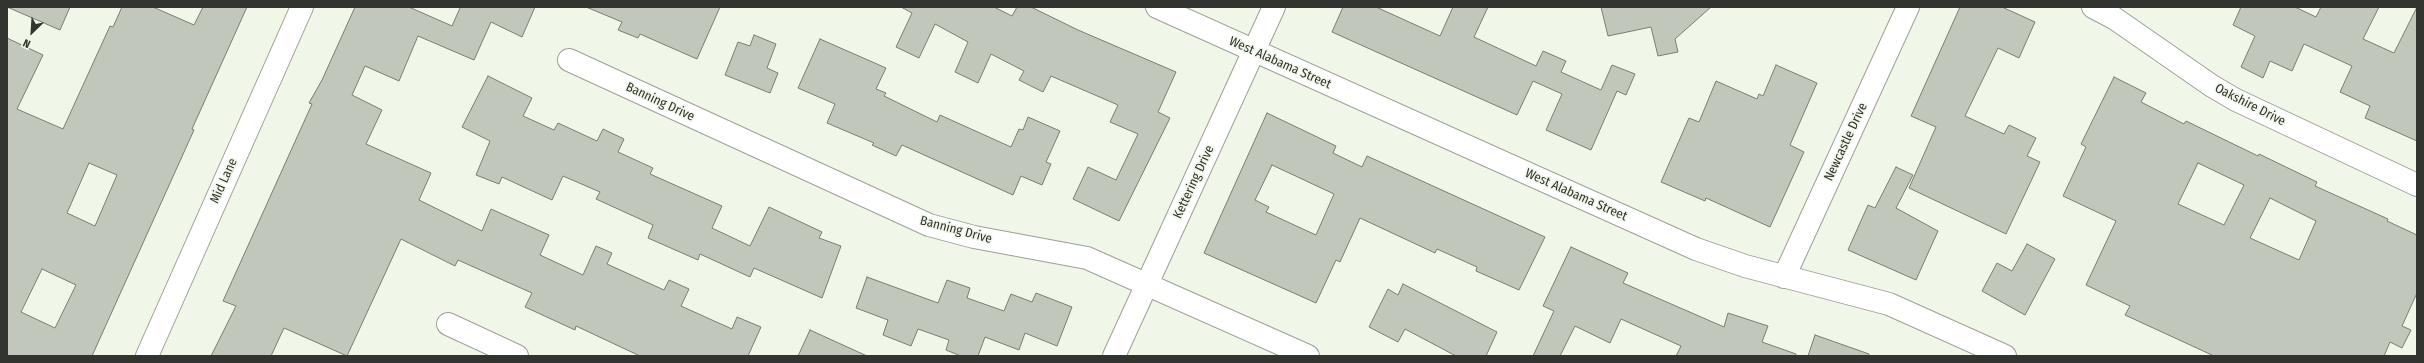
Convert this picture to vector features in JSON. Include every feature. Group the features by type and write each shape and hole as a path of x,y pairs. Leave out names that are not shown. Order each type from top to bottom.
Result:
{"street":[{"name":"Mid Lane","path":"147,356 302,7"},
{"name":"West Alabama Street","path":"1157,7 1696,250 1784,277 1889,304 2005,356"},
{"name":"Kettering Drive","path":"1114,356 1274,7"},
{"name":"Newcastle Drive","path":"1784,277 1908,7"},
{"name":"Oakshire Drive","path":"2093,7 2114,18 2212,86 2236,100 2417,185"},
{"name":"Banning Drive","path":"569,60 929,225 974,236 1087,258 1308,356"},
{"path":"448,324 516,356"}],"building":[{"path":"7,7 70,7 60,30"},
{"path":"122,7 153,7 194,25 203,7 247,7 192,129 194,130 92,356 7,356 7,38 43,55 17,109 63,129 110,26 113,27","holes":["89,163 117,175 95,226 67,213","42,269 76,285 55,328 21,312"]},
{"path":"355,7 409,7 452,26 460,8 458,7 535,7 522,37 491,22 474,60 418,36 399,81 365,66 352,95 382,110 366,144 431,173 419,200 482,231 491,209 549,235 540,255 583,275 596,246 612,253 607,264 664,290 669,280 689,289 681,306 732,329 737,317 761,327 748,356 640,356 576,326 575,330 525,307 532,293 458,260 455,266 401,239 347,356 284,328 271,356 211,356 236,306 223,301 312,104 309,103 322,80"},
{"path":"586,7 720,7 697,59 640,34 638,38 618,30 622,22"},
{"path":"901,7 994,7 1012,16 1017,7 1031,7 1078,30 1176,72 1158,112 1170,118 1119,221 1073,199 1088,167 1116,180 1138,134 1110,122 1118,105 1051,76 1043,92 1019,80 1024,71 991,54 978,83 955,72 968,42 935,24 919,58 896,47 912,13"},
{"path":"1343,7 1376,7 1440,36 1453,7 1488,7 1474,37 1536,66 1543,51 1566,61 1561,72 1601,90 1612,65 1635,74 1626,95 1617,91 1591,150 1546,130 1562,94 1533,81 1517,115 1332,32"},
{"path":"1601,7 1711,7 1675,39 1678,52 1658,56 1651,27 1608,36"},
{"path":"1960,7 2002,7 2035,22 2019,58 1998,48 1965,116 2004,134 2009,125 2036,138 2027,156 2040,162 2006,234 1909,188 1936,127 1911,116"},
{"path":"2241,7 2295,7 2316,17 2321,7 2379,7 2363,39 2394,53 2417,7 2417,141 2365,118 2370,106 2340,92 2352,66 2304,44 2292,71 2270,61 2263,78 2241,67 2255,36 2233,25"},
{"path":"754,35 776,44 767,68 778,73 770,93 725,75 738,42 750,46"},
{"path":"820,39 886,68 876,89 886,93 884,96 937,122 940,115 1011,147 1019,129 1023,130 1028,117 1060,131 1046,162 1051,164 1042,185 1021,176 1013,195 902,145 896,156 872,145 874,143 827,123 835,104 798,88"},
{"path":"1776,65 1817,83 1790,145 1804,152 1770,227 1706,198 1705,201 1661,182 1689,118 1699,122 1716,81 1757,99 1759,94 1763,96"},
{"path":"488,76 532,98 523,116 554,130 558,123 597,141 603,129 624,139 618,152 653,168 650,174 722,206 712,228 750,246 769,207 822,232 819,238 841,246 822,298 754,268 750,277 700,254 698,260 648,238 653,225 596,199 600,192 563,176 552,200 502,177 499,184 476,175 490,141 462,127"},
{"path":"2114,77 2146,93 2141,102 2184,124 2186,121 2258,156 2259,154 2317,182 2315,186 2388,219 2387,221 2417,235 2417,293 2402,326 2411,330 2402,348 2390,342 2384,356 2214,356 2125,315 2130,306 2086,285 2116,221 2063,196 2086,147 2081,144","holes":["2198,163 2244,185 2224,225 2178,204","2270,198 2316,221 2299,260 2250,238"]},
{"path":"1267,113 1336,146 1333,153 1362,167 1367,156 1545,237 1519,290 1476,271 1477,267 1437,249 1435,253 1360,218 1340,262 1336,260 1316,303 1204,253","holes":["1272,165 1334,194 1316,235 1266,212 1269,207 1255,200"]},
{"path":"1896,167 1913,175 1896,208 1938,231 1916,280 1848,250 1868,205 1875,208"},
{"path":"2027,244 2055,259 2025,315 1982,291 1997,263 2012,271"},
{"path":"1571,247 1628,273 1623,283 1724,327 1728,313 1768,326 1762,342 1796,354 1796,356 1676,356 1681,346 1621,319 1610,343 1575,326 1560,356 1533,356 1554,311 1543,306"},
{"path":"867,277 938,303 947,280 970,288 967,298 1004,311 1011,294 1032,302 1036,293 1072,307 1057,346 1025,333 1019,350 985,337 978,356 961,356 946,350 949,340 918,329 911,346 883,335 888,320 856,308"},
{"path":"1403,284 1497,332 1486,356 1456,356 1405,329 1398,342 1369,327 1388,289 1398,295"},
{"path":"810,330 867,356 798,356"},
{"path":"1815,335 1869,354 1869,356 1808,356"}]}
